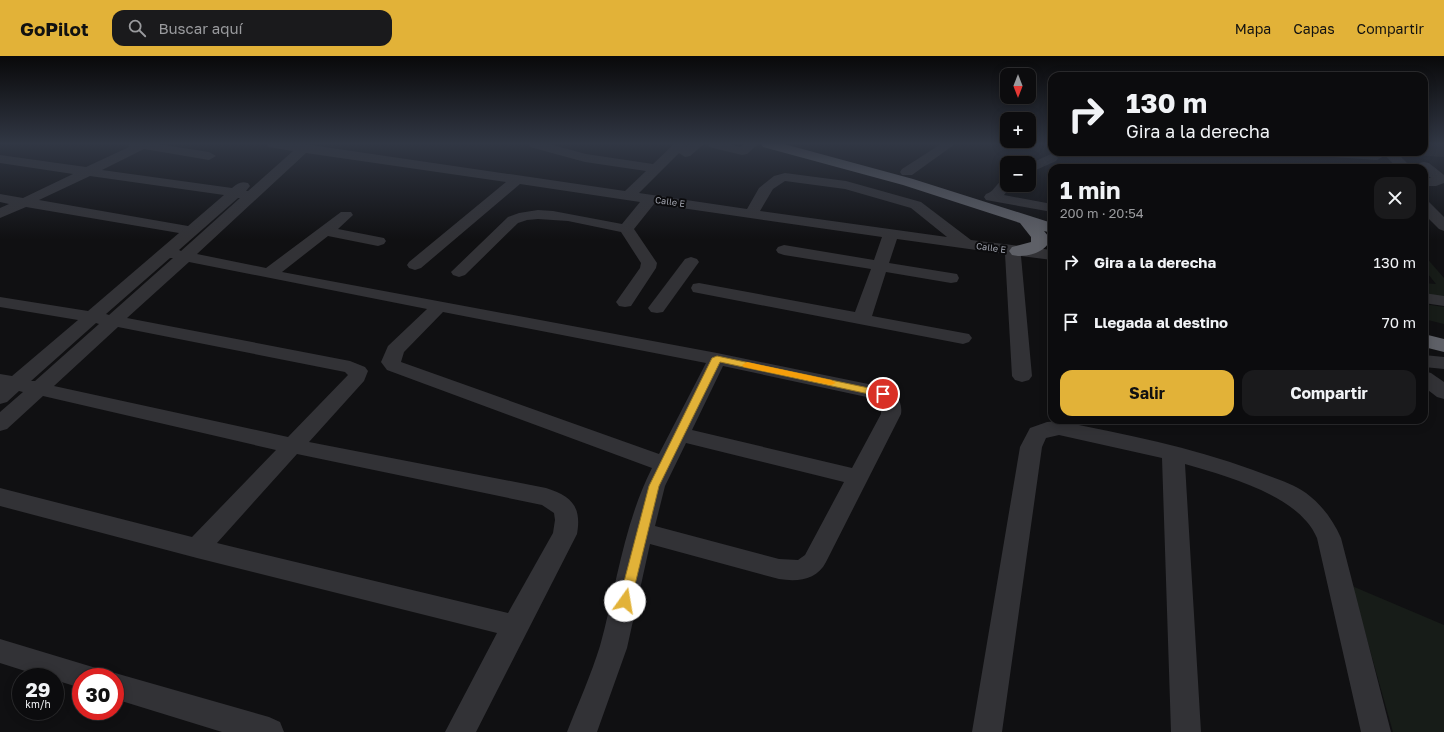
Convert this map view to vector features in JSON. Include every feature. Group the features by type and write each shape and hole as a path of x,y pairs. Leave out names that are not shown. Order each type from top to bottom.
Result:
{"highway":[{"path":"884,176 1048,227"},
{"path":"919,176 992,197 1048,227"},
{"path":"1015,251 1033,248 1039,244 1040,237 1026,220"},
{"path":"1428,329 1444,334"},
{"path":"1428,341 1444,346"}],"street":[{"path":"0,214 76,176"},
{"path":"109,176 253,196"},
{"path":"0,397 8,382 93,317 255,176"},
{"path":"0,424 253,196 267,176"},
{"name":"Calle E","path":"487,176 891,234 1048,255"},
{"path":"628,196 648,176"},
{"path":"1428,189 1441,179 1436,176"},
{"path":"751,214 771,181 776,178 785,177 838,184 895,198 916,205 967,244"},
{"path":"415,265 517,180"},
{"path":"992,197 1000,189"},
{"path":"1428,191 1444,191"},
{"path":"992,197 1048,207"},
{"path":"1428,197 1437,216"},
{"path":"0,198 192,230"},
{"path":"626,229 650,199"},
{"path":"459,272 514,220 521,216 545,214 626,229 649,263 648,268 642,278 625,302"},
{"path":"269,274 346,216"},
{"path":"325,231 378,241"},
{"path":"862,319 891,234"},
{"path":"784,250 951,278"},
{"path":"1015,251 1022,376"},
{"path":"166,252 269,274 717,358 883,394 890,401 892,408 891,414 814,562 809,567 800,571 779,569 641,532"},
{"path":"657,308 691,262"},
{"path":"642,278 674,286"},
{"path":"699,288 963,338"},
{"path":"1428,299 1444,301"},
{"path":"0,302 114,321 350,367 358,371 357,377 197,548"},
{"path":"440,306 395,350 391,362 394,366 664,464"},
{"path":"582,732 612,648 654,486 717,358"},
{"path":"1428,361 1444,363"},
{"path":"1428,380 1444,392"},
{"path":"8,382 293,446 546,497 558,502 566,510 568,522 565,534 460,732"},
{"path":"987,732 1031,447 1037,433 1047,429 1059,428 1173,453 1225,467 1282,490 1301,502 1316,515 1325,527 1376,732"},
{"path":"680,434 857,477"},
{"path":"1173,453 1186,732"},
{"path":"0,497 197,548 515,626"},
{"path":"0,651 72,673"},
{"path":"124,689 269,732"}],"shaded area":[{"path":"1428,260 1444,278 1444,298 1428,296 1428,283 1436,284 1428,274"},
{"path":"1428,305 1444,307 1444,324 1428,320"},
{"path":"1352,586 1444,625 1444,732 1393,732"}],"slow traffic":[{"path":"747,365 831,383"}],"route":[{"path":"625,601 641,532 654,486 717,358 883,394"}]}
